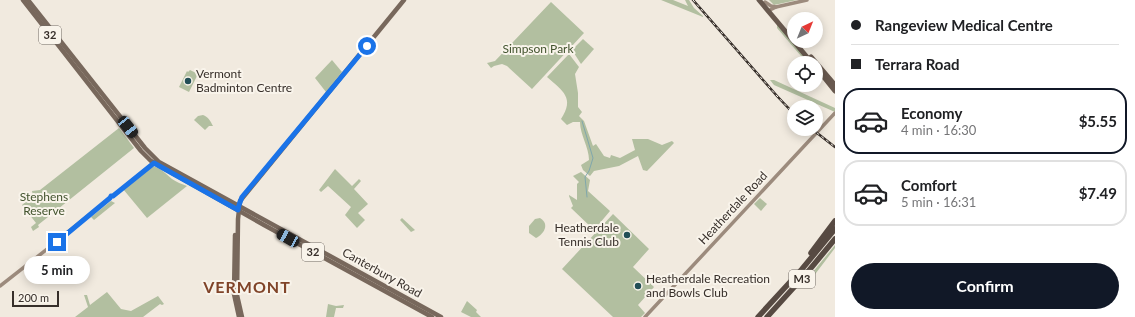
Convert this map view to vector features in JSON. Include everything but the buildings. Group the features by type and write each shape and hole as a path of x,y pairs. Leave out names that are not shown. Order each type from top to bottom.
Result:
{"highway":[{"path":"759,0 772,10 807,56"},
{"path":"764,1 787,28"},
{"path":"803,48 835,85"},
{"path":"823,76 835,91"},
{"path":"790,282 835,221"},
{"name":"M3","path":"758,317 835,229"},
{"name":"M3","path":"767,317 802,279 835,239"}],"main road":[{"name":"Canterbury Road","path":"23,0 137,139 154,162 378,285 432,317"},
{"name":"Canterbury Road","path":"28,0 65,50"},
{"path":"242,317 235,283 238,208 241,199 404,0"},
{"path":"772,10 807,0"},
{"name":"Heatherdale Road","path":"645,317 835,113"},
{"path":"0,286 154,162"},
{"name":"Canterbury Road","path":"238,208 247,216 441,317"},
{"path":"238,208 234,300 239,317"},
{"path":"238,219 241,216 247,216"}],"green space":[{"path":"661,0 673,0 688,6 685,0 689,0 694,8 703,17"},
{"path":"769,0 797,0 774,5"},
{"name":"Simpson Park","path":"551,2 584,33 532,89 507,66 502,64 491,68 487,63 495,61"},
{"path":"777,23 787,35 787,40 777,28"},
{"path":"583,39 594,49 581,64 572,50"},
{"path":"794,48 798,48 805,56 801,56"},
{"path":"569,54 579,67 575,74 578,93 578,107 582,112 579,116 584,121 593,146 596,144 604,156 610,158 611,155 620,158 635,150 632,139 648,139 662,145 672,141 674,143 647,171 643,170 638,156 619,166 594,171 590,176 583,170 581,165 589,160 589,155 581,132 580,122 573,122 567,125 561,119 567,106 567,100 562,91 547,77"},
{"path":"332,60 342,72 326,92 315,78"},
{"name":"Vermont Badminton Centre","path":"190,70 198,74 189,92 179,87 187,71 188,72"},
{"path":"770,80 774,80 787,86 787,91 774,85"},
{"path":"790,92 800,92 818,100 808,100"},
{"path":"823,102 835,108 835,112 823,107"},
{"path":"203,115 209,119 213,126 209,126 205,130 194,120 198,116"},
{"name":"Stephens Reserve","path":"119,128 134,148 38,225 39,227 33,231 31,227 36,223 22,205 27,201 19,201 19,199 28,195 30,198 33,196 32,191 40,190"},
{"path":"152,166 160,169 175,181 187,186 147,218 123,189"},
{"path":"335,169 352,186 359,179 361,181 354,189 368,204 358,213 365,220 357,228 345,215 351,207 328,186 321,192 319,190"},
{"path":"581,172 590,180 588,191 610,211 594,230 571,208 573,206 569,195 577,200 577,184 579,182 573,176"},
{"path":"760,198 767,204 761,211 754,204"},
{"path":"111,201 115,203 94,220 91,217"},
{"path":"613,214 649,249 633,267 654,287 638,305 645,313 641,317 613,317 562,269"},
{"path":"402,218 415,230 411,232 400,220"},
{"path":"540,218 545,223 545,229 536,238 529,233 529,226 535,219"},
{"path":"835,245 835,248 816,273 804,285 803,284"},
{"path":"107,292 121,309 131,311 158,296 164,304 160,304 143,317 75,317 88,307 84,295 87,295 90,305"},
{"path":"467,301 477,310 476,312 481,317 471,317 461,312"},
{"path":"328,304 336,306 344,305 343,308 336,308 334,317 326,317"}],"waterway":[{"path":"582,121 593,158 589,171 585,177 587,197"}],"railway":[{"path":"693,0 787,107"},
{"path":"821,136 835,147"}],"place":[{"name":"Vermont Badminton Centre","path":"188,81"},
{"name":"Heatherdale Tennis Club","path":"627,235"},
{"name":"Heatherdale Recreation and Bowls Club","path":"638,286"}],"district":[{"name":"VERMONT","path":"247,287"}],"route":[{"path":"57,242 111,196 113,196 154,163 238,210 242,197 367,46"}]}
